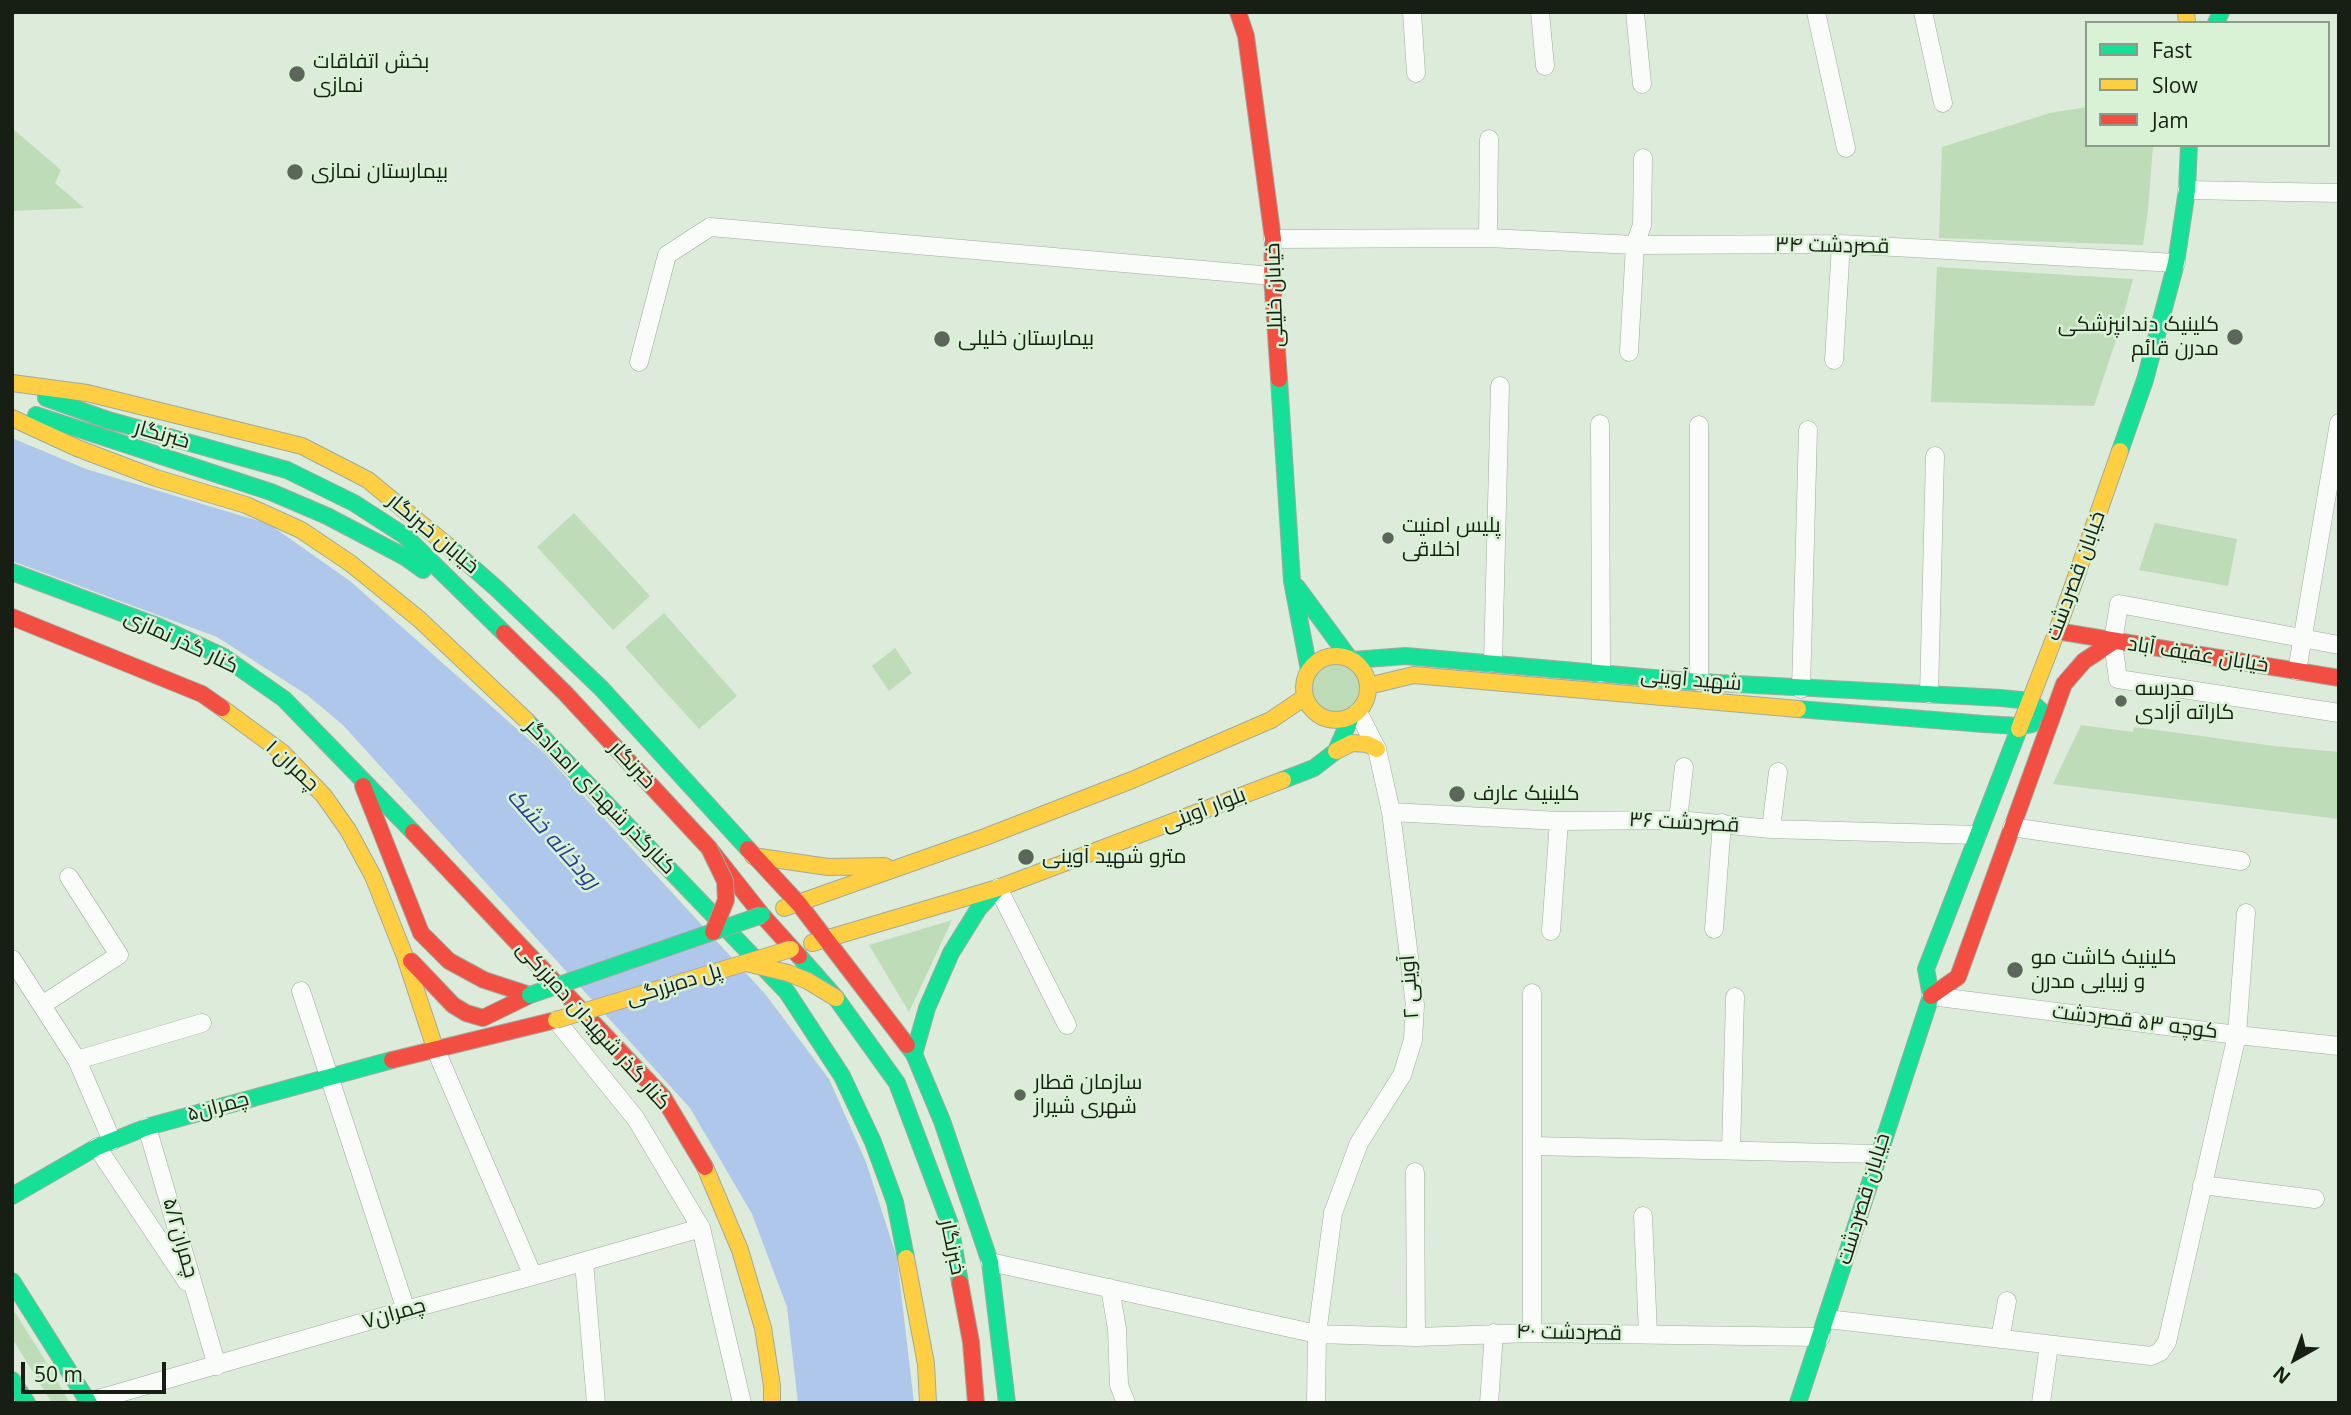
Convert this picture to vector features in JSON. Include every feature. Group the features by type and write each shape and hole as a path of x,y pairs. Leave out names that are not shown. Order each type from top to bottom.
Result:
{"main road":[{"name":"خیابان خلیلی","path":"1238,12 1245,36 1262,144 1273,239 1272,276 1293,581 1309,670"},
{"name":"خیابان قصردشت","path":"1798,1403 1931,996 1926,969 2057,631 2145,380 2176,263 2189,147"},
{"name":"خبرنگار","path":"12,384 108,420 287,470 354,503 405,536 565,693 709,848 762,915 836,998 897,1083 950,1224 971,1342 976,1403"},
{"name":"خیابان خبرنگار","path":"12,384 88,393 302,446 368,480 496,588 601,688 753,856"},
{"path":"12,408 271,492 327,516 405,557 485,615"},
{"name":"کنارگذر شهدای امدادگر","path":"12,418 77,448 156,478 246,505 301,530 350,563 419,619 551,744 787,992 842,1076 873,1142 895,1202 926,1364 928,1403"},
{"name":"کنار گذر نمازی","path":"12,572 157,626 224,657 284,699 359,775"},
{"path":"1293,581 1351,660 1363,671 1368,686 1366,700 1354,714 1336,751"},
{"name":"چمران ۱","path":"12,617 202,694 283,753 324,796 348,830 373,876 404,954 435,1048"},
{"name":"خیابان عفیف آباد","path":"2057,631 2339,678"},
{"name":"خیابان قصردشت","path":"1931,996 1958,977 2064,684 2084,661 2113,642"},
{"path":"1351,660 1343,656 1320,660 1309,670 1305,679 1305,697 1313,711 1327,719 1343,719 1354,714"},
{"name":"شهید آوینی","path":"1351,660 1406,656 1699,682 2029,701"},
{"name":"شهید آوینی","path":"1368,686 1414,675 1655,698 2019,726 2051,720"},
{"path":"762,915 907,866 1132,780 1271,720 1305,697"},
{"path":"2029,701 2051,720"},
{"path":"1336,751 1352,743 1367,744 1377,749"},
{"name":"بلوار آوینی","path":"791,949 998,888 1314,768 1336,751"},
{"path":"359,775 422,933 449,961 484,980 530,995"},
{"name":"کنار گذر شهیدان ده‌بزرکی","path":"359,775 663,1097 704,1165 740,1250 763,1328 772,1403"},
{"path":"709,848 725,881 726,900 713,932"},
{"path":"753,856 828,867 907,866"},
{"name":"خبرنگار","path":"753,856 799,904 914,1054 942,1121 990,1262 1007,1403"},
{"path":"914,1054 927,1008 951,953 979,908 998,888"},
{"name":"پل ده‌بزرگی","path":"404,954 453,1004 466,1013 483,1017 530,995 762,915"},
{"name":"پل ده‌بزرگی","path":"435,1048 556,1020 791,949"},
{"path":"745,963 788,973 808,981 836,998"},
{"name":"چمران۵","path":"12,1196 104,1144 147,1127 435,1048"},
{"path":"12,1281 88,1403"},
{"path":"12,1380 27,1403"}],"street":[{"path":"1412,12 1416,73"},
{"path":"1540,12 1545,66"},
{"path":"1635,12 1642,84"},
{"path":"1816,12 1846,148"},
{"path":"1923,12 1943,103"},
{"path":"1488,238 1489,139"},
{"path":"1629,352 1635,245 1642,225 1643,158"},
{"path":"2186,190 2339,193"},
{"path":"639,362 667,255 710,228 1272,276"},
{"name":"قصردشت ۳۴","path":"1273,239 1488,238 1635,245 1841,244 2176,263"},
{"path":"1833,360 1841,244"},
{"path":"1493,663 1500,386"},
{"path":"2297,671 2339,423"},
{"path":"1600,424 1601,673"},
{"path":"1699,425 1699,682"},
{"path":"1801,689 1808,430"},
{"path":"1929,694 1935,456"},
{"path":"2339,645 2119,604 2113,642 2118,679 2339,713"},
{"name":"۲ آوینی","path":"1316,1403 1317,1334 1333,1213 1359,1143 1402,1076 1413,1040 1415,1005 1391,812 1377,749 1354,714"},
{"path":"1678,820 1684,767"},
{"path":"1771,829 1778,772"},
{"name":"۳۶ قصردشت","path":"1391,812 1559,821 1678,820 1771,829 1977,835"},
{"path":"1551,931 1559,821"},
{"path":"1714,929 1722,823"},
{"path":"2012,827 2241,861"},
{"path":"42,1005 119,955 69,877"},
{"path":"998,888 1067,1025"},
{"path":"1827,1320 2151,1356 2160,1352 2167,1342 2237,1035 2246,913"},
{"name":"چمران۵/۲","path":"12,958 77,1060 104,1144 197,1297"},
{"path":"301,990 406,1310"},
{"path":"1532,993 1532,1332"},
{"name":"کوچه ۵۳ قصردشت","path":"1931,996 2339,1046"},
{"path":"1731,1150 1735,997"},
{"path":"556,1020 636,1119 701,1228 742,1403"},
{"path":"77,1060 202,1023"},
{"path":"435,1048 533,1276"},
{"name":"چمران۵/۲","path":"147,1127 197,1297"},
{"path":"1533,1146 1878,1154"},
{"path":"1415,1172 1416,1337"},
{"path":"2202,1185 2315,1199"},
{"path":"1643,1216 1648,1334"},
{"name":"چمران۷","path":"88,1403 406,1310 701,1228"},
{"path":"584,1262 596,1403"},
{"name":"۴۰ قصردشت","path":"990,1262 1317,1334 1416,1337 1532,1332 1821,1337"},
{"path":"1110,1288 1117,1329 1119,1385 1126,1403"},
{"path":"197,1297 217,1366"},
{"path":"2000,1339 2007,1301"},
{"path":"1489,1403 1494,1333"},
{"path":"2041,1403 2049,1345"}],"green space":[{"path":"2085,107 2085,147 2153,147 2143,245 1939,238 1942,147 2050,113"},
{"path":"12,128 61,170 55,183 84,208 12,211"},
{"path":"1937,267 2133,279 2094,406 1931,402"},
{"path":"574,513 650,596 613,630 537,547"},
{"path":"2155,523 2237,539 2228,586 2139,570"},
{"path":"664,613 737,696 699,729 625,647"},
{"path":"895,648 912,673 889,691 872,666"},
{"path":"1336,665 1353,672 1360,689 1353,706 1336,713 1319,706 1312,689 1319,672"},
{"path":"2081,725 2133,732 2134,727 2339,752 2339,819 2053,784"},
{"path":"952,920 909,1012 869,945"},
{"path":"12,1308 70,1403 52,1403 12,1338"}],"water":[{"name":"رودخانه خشک","path":"12,438 86,469 269,524 350,581 543,752 766,995 829,1079 866,1162 897,1258 914,1403 798,1403 787,1307 752,1214 690,1108 343,725 307,695 217,637 12,561"}],"traffic: fast":[{"path":"2217,21 2221,12"},
{"path":"2120,451 2145,380 2176,263 2187,190 2189,147"},
{"path":"1279,379 1292,581 1309,670"},
{"path":"46,398 108,420 287,470 354,503 405,536 504,633"},
{"path":"36,415 271,492 327,516 405,557 423,570"},
{"path":"448,546 601,688 748,849"},
{"path":"12,572 157,626 224,657 284,699 413,832"},
{"path":"1297,587 1350,659"},
{"path":"1352,660 1406,656 1699,682 2001,698 2030,701 2051,720"},
{"path":"1798,709 1984,724 2032,724"},
{"path":"1283,780 1314,768 1336,751 1351,717"},
{"path":"527,721 787,992 842,1076 873,1142 895,1202 906,1258"},
{"path":"1798,1403 1931,996 1926,969 2019,729"},
{"path":"914,1054 927,1008 951,953 979,908 998,888"},
{"path":"530,995 762,915"},
{"path":"799,956 836,998 897,1083 950,1224 960,1283"},
{"path":"907,1045 914,1054 942,1121 990,1262 1007,1403"},
{"path":"12,1196 97,1147 147,1127 392,1060"},
{"path":"12,1281 89,1403"},
{"path":"12,1380 27,1403"}],"traffic: slow":[{"path":"2186,12 2187,21"},
{"path":"12,383 87,393 302,446 368,480 448,546"},
{"path":"12,418 77,448 156,478 246,505 301,530 350,563 419,619 527,721"},
{"path":"2019,729 2057,631 2120,451"},
{"path":"1336,656 1348,658 1359,665 1366,676 1368,688 1366,700 1359,711 1348,718 1336,720 1324,718 1313,711 1306,700 1304,688 1306,676 1313,665 1324,658 1336,656"},
{"path":"1368,686 1414,675 1798,709"},
{"path":"784,908 985,837 1132,780 1271,720 1305,697"},
{"path":"222,708 283,753 324,796 348,830 373,876 404,954 435,1048"},
{"path":"1336,751 1352,743 1367,744 1377,749"},
{"path":"812,943 998,888 1283,780"},
{"path":"753,856 828,867 885,866"},
{"path":"556,1020 791,949"},
{"path":"746,963 788,973 808,981 836,998"},
{"path":"705,1167 740,1250 763,1328 772,1403"},
{"path":"906,1258 926,1364 928,1403"}],"traffic: jam":[{"path":"1238,12 1246,36 1273,239 1272,276 1279,379"},
{"path":"12,617 202,694 222,708"},
{"path":"2057,631 2339,678"},
{"path":"504,633 565,693 709,848 762,915 799,956"},
{"path":"1931,996 1958,977 2064,684 2084,661 2113,642"},
{"path":"363,786 421,933 449,961 484,980 530,995"},
{"path":"413,832 663,1097 705,1167"},
{"path":"709,848 725,881 726,900 713,932"},
{"path":"748,849 799,904 907,1045"},
{"path":"411,961 453,1005 466,1013 483,1018 530,995"},
{"path":"392,1060 556,1020"},
{"path":"960,1283 971,1342 976,1403"}],"place":[{"name":"بخش اتفاقات نمازی","path":"297,74"},
{"name":"بیمارستان نمازی","path":"295,172"},
{"name":"کلینیک دندانپزشکی مدرن قائم","path":"2235,337"},
{"name":"بیمارستان خلیلی","path":"942,339"},
{"name":"پلیس امنیت اخلاقی","path":"1388,538"},
{"name":"مدرسه کاراته آزادی","path":"2121,701"},
{"name":"کلینیک عارف","path":"1457,794"},
{"name":"مترو شهید آوینی","path":"1026,857"},
{"name":"کلینیک کاشت مو و زیبایی مدرن","path":"2015,970"},
{"name":"سازمان قطار شهری شیراز","path":"1020,1095"}]}
